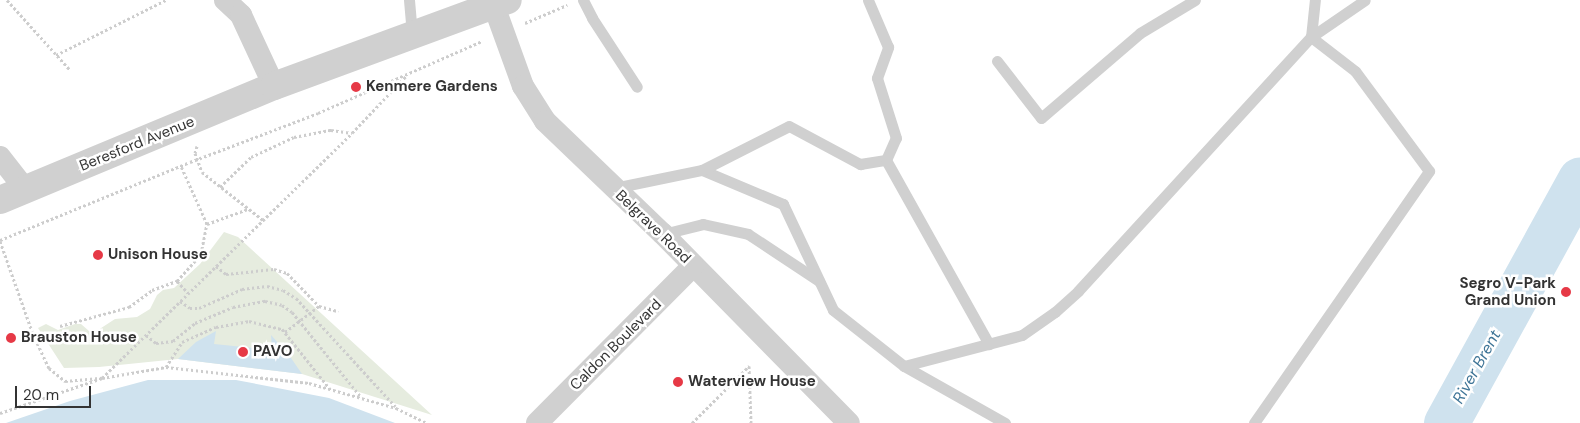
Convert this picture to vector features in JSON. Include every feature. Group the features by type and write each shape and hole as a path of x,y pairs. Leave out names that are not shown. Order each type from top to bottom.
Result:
{"street":[{"name":"Beresford Avenue","path":"0,200 274,86 501,3"},
{"name":"Belgrave Road","path":"501,3 523,86 545,121 663,234 849,423"},
{"path":"238,5 274,86"},
{"path":"0,157 25,189"},
{"name":"Caldon Boulevard","path":"537,423 694,266"}],"lane":[{"path":"409,0 412,36"},
{"path":"583,0 592,18 637,87"},
{"path":"868,0 888,47 877,78 896,138 886,160"},
{"path":"996,62 1041,118 1140,33 1195,0"},
{"path":"1310,37 1315,0"},
{"path":"904,366 1022,335 1055,312 1078,291 1310,37 1365,0"},
{"path":"1254,423 1429,171 1355,71 1310,37"},
{"path":"613,188 702,170 789,126 860,164 886,160"},
{"path":"886,160 988,344"},
{"path":"702,170 783,204 832,310 904,366 1005,423"},
{"path":"663,234 703,224 748,234 819,281"}],"path":[{"path":"7,0 70,70"},
{"path":"56,55 166,0"},
{"path":"531,20 557,8"},
{"path":"427,423 396,408 309,383 166,367 102,378 65,380 49,368 33,334 0,241 198,159 318,113 473,46"},
{"path":"0,414 102,378 352,133 409,73"},
{"path":"220,187 251,157 294,138 331,130 352,133"},
{"path":"198,141 196,153 202,172 263,220"},
{"path":"60,326 129,308 152,290 176,281 201,254 208,224 181,166"},
{"path":"208,224 249,209"},
{"path":"216,266 226,274 274,269 287,273 319,306 338,310"},
{"path":"176,281 188,293"},
{"path":"180,301 190,308 199,308 242,289 267,286 283,290 296,298 310,312 396,408"},
{"path":"146,335 156,343 173,341 195,323 233,306 258,302 282,305 299,322 363,398"},
{"path":"284,332 319,306"},
{"path":"166,367 182,342 216,326 249,320 282,329 331,389"},
{"path":"692,423 749,366 750,423"}],"shaded area":[{"path":"224,232 238,237 432,415 302,374 178,359 99,367 64,368 38,328 46,324 58,330 75,324 81,324 89,331 95,332 115,319 137,317 150,309 157,295 163,290 174,288 200,264"}],"water":[{"path":"216,331 214,344 272,350 271,335 289,355 302,374 178,359 196,342"},
{"path":"148,380 236,380 329,398 395,423 6,423 70,401"}],"waterway":[{"name":"River Brent","path":"1446,423 1580,179"}],"place":[{"name":"Kenmere Gardens","path":"356,87"},
{"name":"Unison House","path":"98,255"},
{"name":"Segro V-Park Grand Union","path":"1566,292"},
{"name":"Brauston House","path":"11,338"},
{"name":"PAVO","path":"243,352"},
{"name":"Waterview House","path":"678,382"}]}
